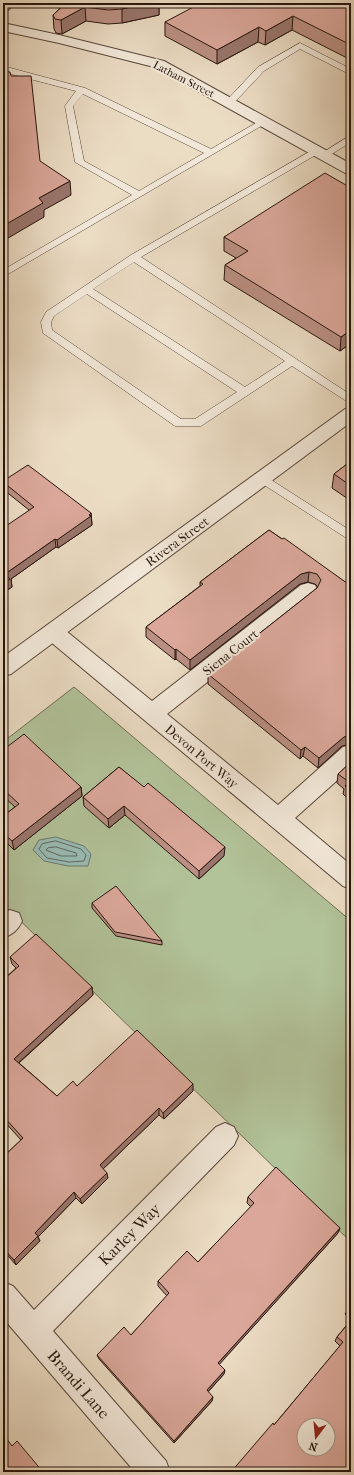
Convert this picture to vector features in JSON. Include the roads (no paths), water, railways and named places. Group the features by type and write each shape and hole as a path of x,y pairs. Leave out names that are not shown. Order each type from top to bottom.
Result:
{"street":[{"path":"3,7 8,3"},
{"name":"Latham Street","path":"3,27 59,39 159,64 351,170"},
{"name":"Rivera Street","path":"3,668 351,413"},
{"name":"Siena Court","path":"151,714 308,591"},
{"name":"Devon Port Way","path":"53,632 351,879"},
{"path":"278,818 351,754"},
{"name":"Karley Way","path":"33,1331 226,1136"},
{"name":"Brandi Lane","path":"3,1296 155,1472"}],"lane":[{"path":"229,103 261,69 300,46 351,72"},
{"path":"3,70 82,90 210,153"},
{"path":"82,90 69,106 80,162 139,195"},
{"path":"3,274 264,122"},
{"path":"293,361 197,423 179,424 47,331 46,322 50,314 134,257 320,153 351,138"},
{"path":"134,257 351,400"},
{"path":"86,289 245,392"},
{"path":"262,478 351,537"}],"water":[{"path":"56,837 84,846 91,854 88,866 68,866 44,861 33,850 39,840"}]}
